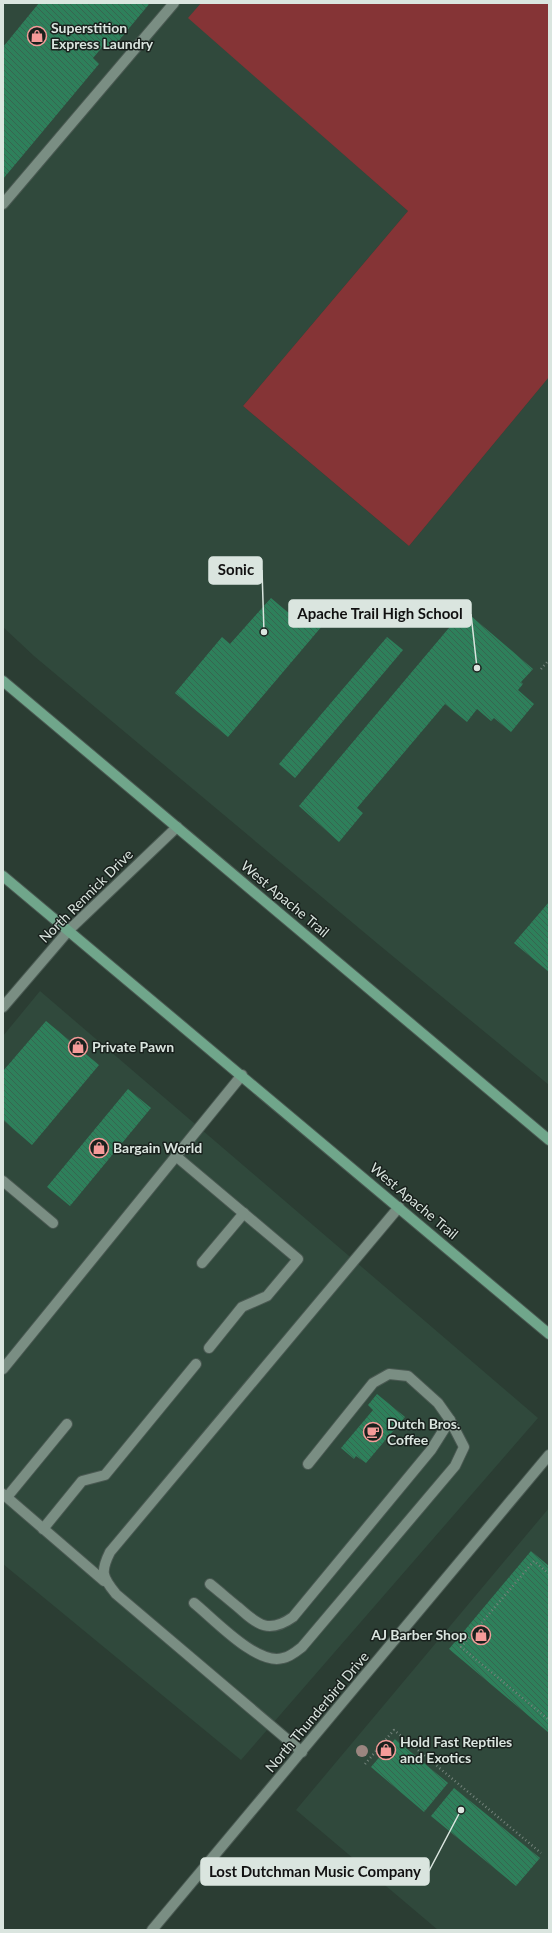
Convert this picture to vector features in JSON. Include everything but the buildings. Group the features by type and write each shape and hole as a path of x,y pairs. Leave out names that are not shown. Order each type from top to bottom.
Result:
{"main road":[{"name":"West Apache Trail","path":"3,681 549,1140"},
{"name":"West Apache Trail","path":"3,876 549,1334"}],"street":[{"path":"3,204 174,3"},
{"name":"North Rennick Drive","path":"3,1007 69,930 177,827"},
{"path":"3,1369 177,1157 242,1075"},
{"path":"177,1157 298,1259 267,1296 242,1307 209,1348"},
{"path":"3,1181 53,1223"},
{"path":"104,1581 103,1566 110,1552 399,1207"},
{"path":"202,1263 244,1213"},
{"path":"43,1529 82,1481 105,1475 196,1364"},
{"path":"194,1603 252,1652 269,1659 284,1658 302,1647 455,1466 464,1447 450,1420 438,1403 408,1376 389,1374 373,1383 308,1464"},
{"path":"210,1584 256,1623 269,1627 282,1624 293,1617 426,1456 450,1420"},
{"path":"67,1424 5,1496 104,1581 116,1594 302,1752"},
{"name":"North Thunderbird Drive","path":"152,1930 549,1455"}],"path":[{"path":"541,669 549,660"},
{"path":"549,1574 534,1561 462,1647 549,1720"},
{"path":"365,1764 394,1730 541,1853"}],"shaded area":[{"path":"3,3 201,3 189,18 408,211 243,406 409,546 549,377 549,1085 34,656 3,627"},
{"path":"201,3 549,3 549,377 409,546 243,406 408,211 188,18"},
{"path":"40,991 538,1418 241,1760 3,1564 3,1036"},
{"path":"549,1508 549,1930 438,1930 296,1810"}],"place":[{"name":"Superstition Express Laundry","path":"37,36"},
{"name":"Sonic","path":"264,632"},
{"name":"Apache Trail High School","path":"477,668"},
{"name":"Private Pawn","path":"78,1047"},
{"name":"Bargain World","path":"99,1148"},
{"name":"Dutch Bros. Coffee","path":"373,1432"},
{"name":"AJ Barber Shop","path":"481,1635"},
{"name":"Hold Fast Reptiles and Exotics","path":"386,1750"},
{"name":"Lost Dutchman Music Company","path":"461,1810"}]}
